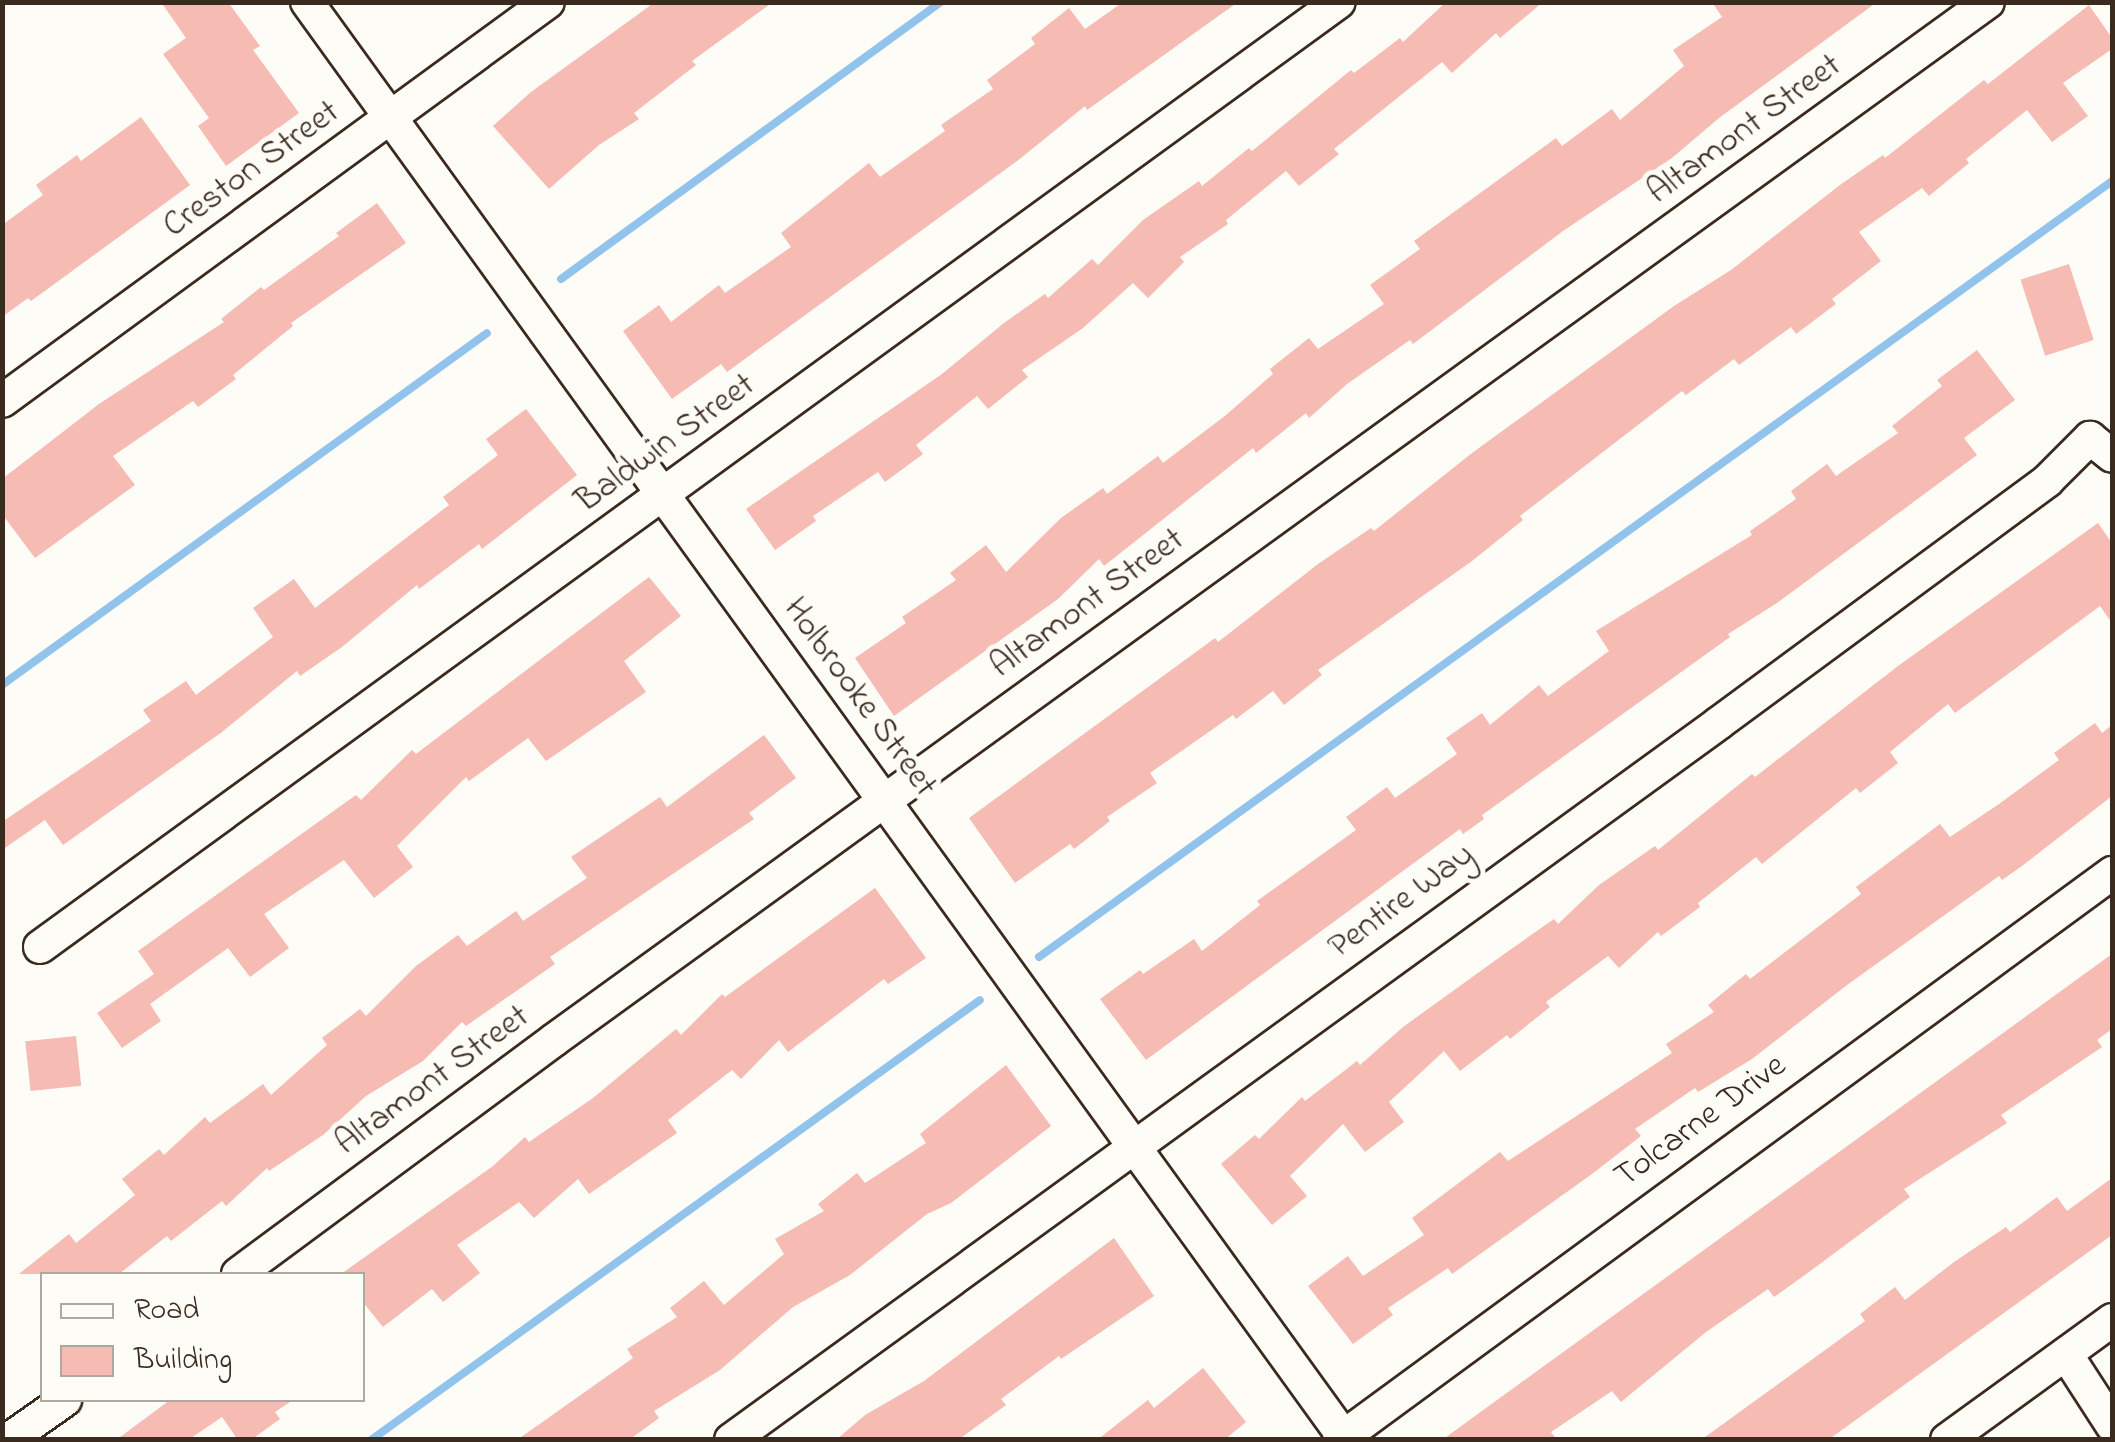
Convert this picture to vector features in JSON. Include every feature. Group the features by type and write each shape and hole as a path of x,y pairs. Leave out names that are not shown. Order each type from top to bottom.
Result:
{"street":[{"name":"Holbrooke Street","path":"307,2 1343,1438"},
{"name":"Creston Street","path":"2,401 548,2"},
{"name":"Baldwin Street","path":"40,947 1339,2"},
{"name":"Altamont Street","path":"241,1272 1988,2"},
{"name":"Pentire Way","path":"731,1440 2032,493 2090,438 2112,456"},
{"name":"Tolcarne Drive","path":"1343,1438 2112,873"},
{"path":"1947,1440 2112,1320"},
{"path":"2066,1354 2112,1425"},
{"path":"8,1440 62,1402"}],"building":[{"path":"161,2 228,2 260,46 253,50 299,113 226,166 198,126 209,118 163,54 186,38"},
{"path":"655,2 773,2 692,61 696,65 634,113 639,119 599,145 549,189 493,126 531,92"},
{"path":"1123,2 1238,2 1087,110 1085,106 1021,158 727,372 721,364 672,399 623,331 659,305 671,322 719,285 725,293 791,247 781,233 869,163 880,177 945,131 941,125 993,89 987,80 1035,44 1031,38 1069,8 1085,29"},
{"path":"1446,2 1543,2 1500,38 1496,33 1452,73 1442,62 1334,149 1339,154 1299,186 1286,171 1226,220 1228,224 1180,257 1184,262 1148,298 1133,283 1083,328 1022,370 1028,377 988,409 977,396 916,445 923,454 885,482 878,472 813,516 816,521 775,550 746,509 942,374 1045,294 1048,298 1092,259 1098,265 1143,220 1199,181 1202,186 1249,148 1252,151 1351,70 1354,73 1400,38 1403,42"},
{"path":"1712,2 1877,2 1719,118 1672,158 1563,231 1413,344 1410,340 1347,384 1309,418 1306,413 1256,453 1253,448 1104,566 1099,559 1058,599 894,716 855,658 906,623 902,617 956,580 950,573 986,545 1006,572 1061,518 1103,488 1107,494 1158,456 1163,463 1226,415 1273,374 1270,369 1309,338 1318,349 1384,304 1370,285 1420,249 1414,241 1556,138 1562,146 1612,109 1620,120 1684,66 1673,50 1722,17"},
{"path":"2089,5 2112,38 2112,49 2063,83 2088,116 2052,142 2027,110 1966,159 1969,163 1929,196 1922,188 1859,232 1881,261 1832,299 1836,304 1796,334 1791,327 1739,365 1734,359 1686,395 1682,391 1520,516 1523,520 1472,561 1318,670 1322,675 1284,705 1273,691 1236,719 1233,715 1150,773 1157,783 1107,817 1110,821 1074,849 1070,844 1015,883 969,818 1215,638 1218,642 1318,564 1371,528 1374,531 1472,453 1674,306 1731,270 1840,185 1883,155 1885,158 1984,80 1988,84"},
{"path":"141,117 190,185 31,301 28,298 2,317 2,225 43,195 36,185 77,155 81,161"},
{"path":"377,203 406,243 291,323 293,326 233,375 236,379 198,407 193,401 113,456 135,485 35,558 2,514 2,479 99,404 224,322 221,319 261,287 264,290 339,236 336,233"},
{"path":"2069,264 2094,340 2045,356 2020,280"},
{"path":"1977,350 2015,400 1964,438 1977,455 1482,815 1484,819 1463,834 1460,829 1146,1060 1100,999 1194,939 1202,951 1260,905 1257,901 1356,830 1346,817 1387,787 1395,798 1457,754 1446,738 1482,713 1490,725 1539,685 1548,696 1609,651 1596,631 1752,535 1750,531 1796,499 1791,491 1827,464 1836,476 1898,433 1892,426 1942,386 1937,380"},
{"path":"526,409 577,475 482,549 479,544 419,589 417,585 342,647 300,676 297,671 222,732 63,845 45,820 2,850 2,822 151,721 143,710 186,681 196,695 273,637 253,608 294,579 315,608 449,505 443,497 498,455 486,439"},
{"path":"2098,523 2112,543 2112,623 2100,606 1955,713 1948,704 1890,752 1898,763 1860,793 1856,788 1762,864 1756,857 1698,903 1700,907 1661,936 1658,932 1619,968 1608,956 1546,1002 1550,1007 1510,1039 1507,1035 1460,1071 1444,1051 1389,1102 1404,1122 1365,1152 1343,1124 1290,1176 1307,1196 1272,1225 1221,1164 1255,1135 1259,1139 1302,1097 1305,1101 1357,1061 1360,1065 1403,1027 1554,919 1558,924 1599,885 1655,846 1658,850 1752,774 1755,777 1898,666"},
{"path":"649,577 681,616 624,661 646,692 546,761 528,738 469,781 466,777 397,846 413,867 374,898 344,860 264,914 289,948 250,977 228,948 150,1004 161,1021 122,1048 97,1013 154,974 138,951 356,795 361,800 412,750 416,754"},
{"path":"2095,723 2102,733 2112,725 2112,796 2022,866 2002,880 1999,876 1847,985 1752,1059 1698,1092 1695,1088 1635,1129 1641,1136 1592,1174 1452,1274 1448,1268 1388,1308 1393,1315 1353,1344 1308,1286 1348,1256 1363,1276 1424,1235 1412,1218 1500,1152 1508,1161 1672,1053 1666,1044 1714,1012 1708,1005 1746,974 1750,979 1861,894 1856,887 1940,824 1950,837 1999,804 2059,760 2054,753"},
{"path":"764,735 796,778 749,813 754,819 550,957 555,964 466,1026 462,1022 423,1061 366,1096 323,1135 269,1171 267,1168 226,1206 222,1201 171,1241 167,1236 122,1272 19,1274 69,1234 76,1243 135,1195 122,1179 159,1149 164,1155 205,1117 210,1123 263,1084 271,1095 327,1045 322,1038 360,1009 366,1016 416,966 458,935 467,946 516,911 523,921 587,878 571,857 660,797 667,807"},
{"path":"875,888 926,958 888,984 884,979 788,1052 779,1040 741,1079 732,1070 668,1120 677,1133 589,1194 578,1179 534,1218 519,1202 457,1245 480,1273 443,1302 432,1289 383,1327 365,1305 365,1272 344,1272 493,1166 525,1137 529,1142 593,1098 676,1029 681,1035 722,994 725,997"},
{"path":"2112,954 2112,1029 2097,1040 2102,1047 2001,1115 2007,1123 1904,1189 1910,1197 1809,1272 1774,1297 1768,1289 1706,1332 1621,1402 1612,1391 1551,1432 1557,1440 1442,1440"},
{"path":"76,1036 81,1086 31,1091 25,1041"},
{"path":"1006,1065 1051,1126 951,1203 927,1214 850,1275 793,1307 720,1370 654,1411 659,1418 629,1440 517,1440 633,1358 627,1349 677,1317 670,1308 704,1281 724,1305 784,1254 775,1239 824,1211 818,1204 857,1173 865,1183 926,1143 920,1134"},
{"path":"2112,1178 2112,1235 1828,1440 1701,1440 1865,1321 1860,1314 1895,1287 1905,1300 2006,1227 2010,1232 2057,1197 2067,1211"},
{"path":"1114,1238 1154,1296 1061,1359 1059,1356 1001,1399 1006,1405 958,1440 836,1440 865,1415 924,1381"},
{"path":"1203,1368 1246,1422 1224,1440 1097,1440 1148,1400 1154,1408"},
{"path":"167,1402 290,1402 275,1412 280,1419 251,1440 238,1440 222,1417 188,1440 116,1440"}],"waterway":[{"path":"561,279 941,2"},
{"path":"1039,957 2112,181"},
{"path":"2,685 487,333"},
{"path":"371,1440 980,1000"}]}
